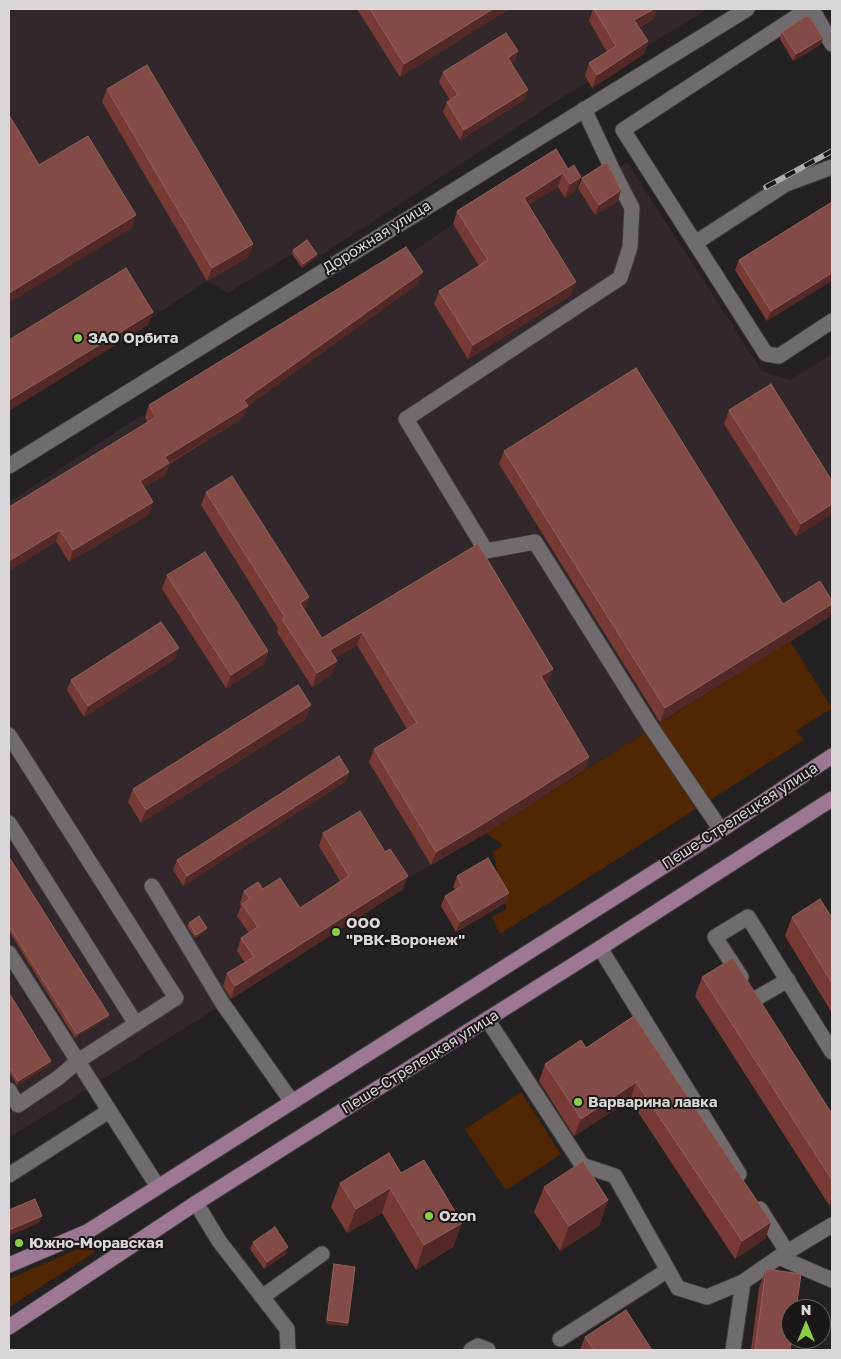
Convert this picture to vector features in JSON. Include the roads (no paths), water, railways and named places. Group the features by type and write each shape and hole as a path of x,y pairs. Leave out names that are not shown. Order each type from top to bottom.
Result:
{"main road":[{"name":"Пеше-Стрелецкая улица","path":"9,1265 87,1232 721,830 832,756"},
{"name":"Пеше-Стрелецкая улица","path":"9,1327 196,1203 832,799"}],"street":[{"name":"Дорожная улица","path":"9,466 747,9"},
{"path":"832,44 816,16 802,13 623,130 766,354 779,356 832,321"},
{"path":"584,109 612,172 632,208 630,247 620,278 406,419 486,550 535,542 652,727 721,830"},
{"path":"695,243 786,184 832,167"},
{"path":"9,735 176,998 78,1061 58,1078 18,1104 9,1090"},
{"path":"9,823 136,1024"},
{"path":"152,886 223,1004 292,1102"},
{"path":"765,1015 715,937 748,917 832,1052"},
{"path":"600,948 748,1189 783,1255 832,1280"},
{"path":"9,953 158,1188"},
{"path":"755,999 788,980"},
{"path":"488,1019 582,1165 615,1176 678,1288 707,1297 744,1282 832,1225"},
{"path":"9,1175 109,1111"},
{"path":"196,1203 220,1241 287,1329 288,1350"},
{"path":"262,1297 322,1254"},
{"path":"560,1339 668,1270"},
{"path":"733,1350 744,1282"},
{"path":"471,1350 478,1346 488,1350"}],"railway":[{"path":"766,187 832,151"}],"place":[{"name":"ЗАО Орбита","path":"78,338"},
{"name":"ООО \"РВК-Воронеж\"","path":"336,932"},
{"name":"Варварина лавка","path":"578,1102"},
{"name":"Ozon","path":"429,1216"},
{"name":"Южно-Моравская","path":"19,1243"}]}
